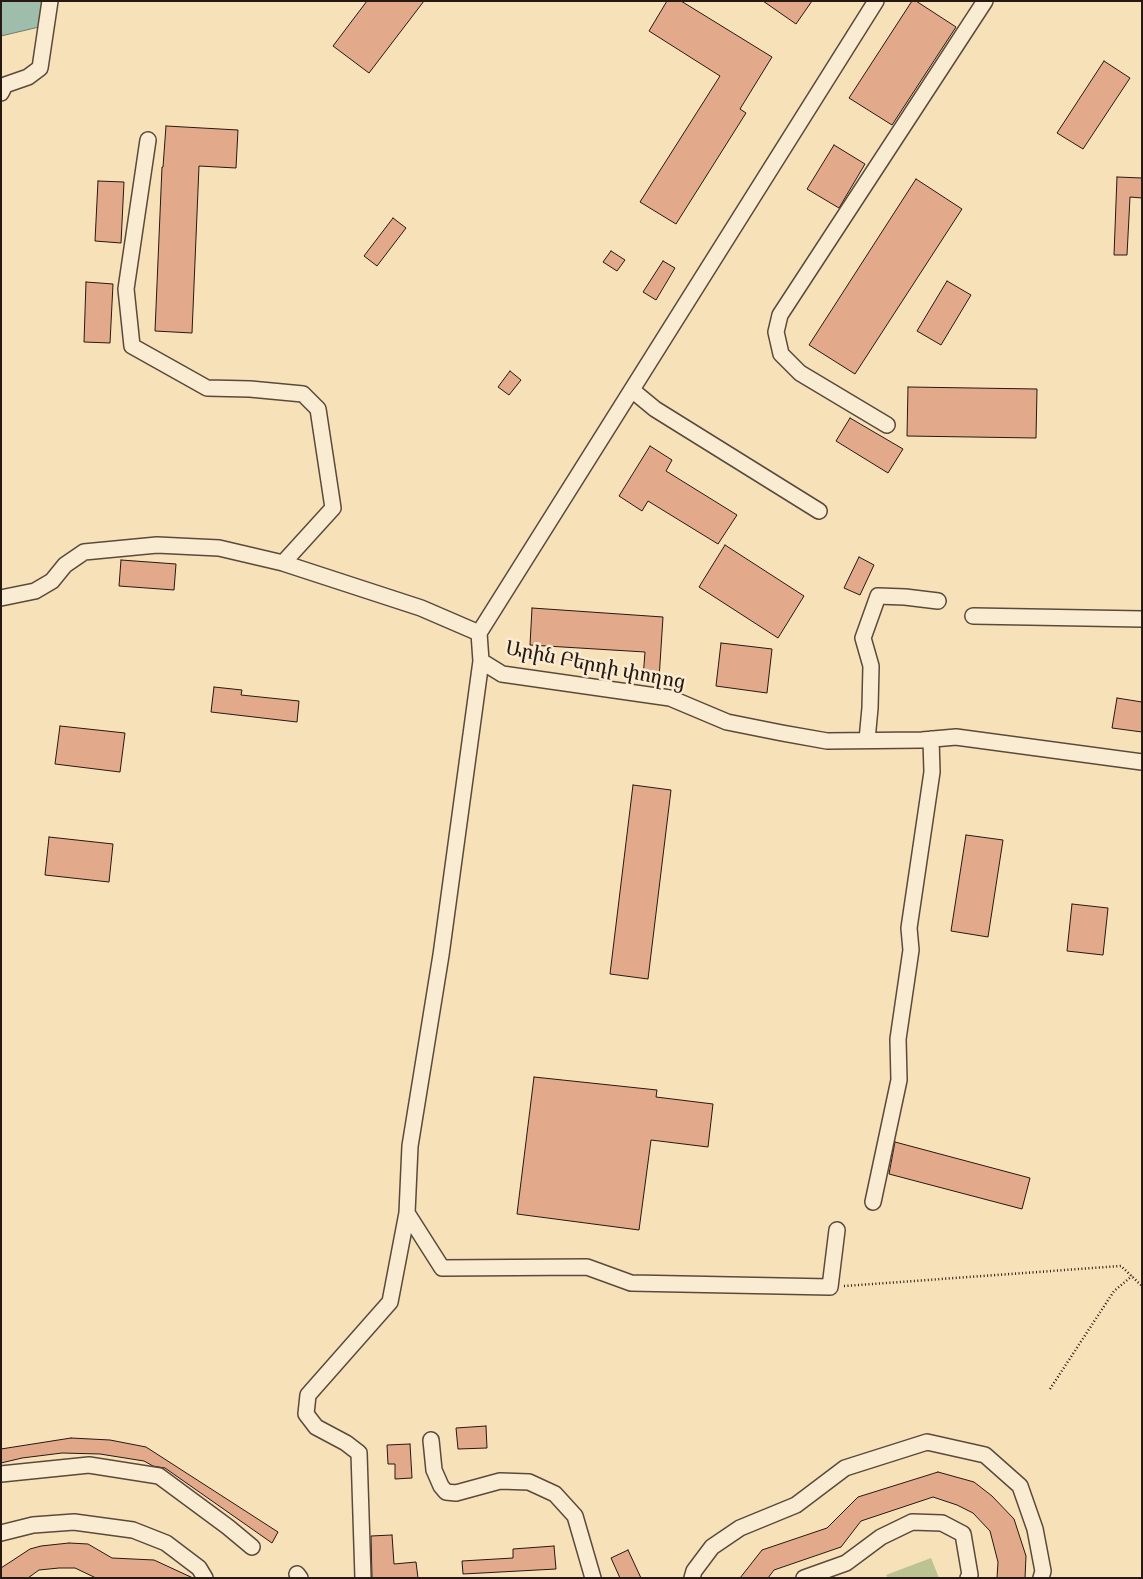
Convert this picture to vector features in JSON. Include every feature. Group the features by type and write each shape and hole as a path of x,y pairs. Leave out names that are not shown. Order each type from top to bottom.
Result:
{"street":[{"path":"1,93 5,85 28,77 40,68 50,1"},
{"path":"479,633 876,1"},
{"path":"887,425 800,373 781,354 776,332 780,315 985,1"},
{"path":"148,140 126,289 132,346 207,388 250,388 303,394 318,409 333,508 283,563"},
{"path":"632,390 655,409 819,511"},
{"name":"Արին Բերդի փողոց","path":"1,598 35,591 52,581 65,565 84,552 158,545 219,548 283,563 421,608 479,633 481,661 502,674 670,698 727,722 827,741 956,737 1142,762"},
{"path":"867,740 871,666 863,638 878,596 938,601"},
{"path":"973,616 1142,619"},
{"path":"363,1578 360,1453 316,1427 306,1414 308,1395 390,1302 407,1213 410,1146 441,955 481,661"},
{"path":"873,1202 898,1080 898,1039 911,950 909,928 932,772 931,739"},
{"path":"407,1213 442,1268 586,1267 630,1283 830,1287 837,1230"},
{"path":"431,1440 434,1470 441,1486 446,1492 456,1493 500,1481 529,1482 555,1494 575,1516 593,1578"},
{"path":"692,1578 694,1570 712,1547 740,1528 796,1505 845,1468 927,1442 985,1455 1020,1486 1035,1529 1043,1571 1041,1578"},
{"path":"1,1474 89,1465 159,1476 228,1526 252,1547"},
{"path":"1,1533 33,1525 74,1522 133,1530 166,1544 198,1568 205,1578"},
{"path":"804,1578 846,1564 881,1537 912,1522 942,1523 963,1534 970,1575 968,1578"}],"path":[{"path":"830,1287 1121,1266 1142,1286"},
{"path":"1050,1389 1114,1292 1132,1276"}],"green space":[{"path":"931,1558 939,1578 888,1578 886,1575"}],"shaded area":[{"path":"1,1 42,1 39,27 1,36"}],"building":[{"path":"367,1 424,1 369,73 333,46"},
{"path":"667,1 681,1 772,57 740,109 746,113 676,224 640,202 720,76 649,31"},
{"path":"763,1 812,1 796,24"},
{"path":"912,1 916,1 956,27 892,125 849,98"},
{"path":"1104,61 1130,78 1083,149 1057,133"},
{"path":"166,126 238,130 236,168 199,166 192,333 155,331 162,167"},
{"path":"834,145 865,164 839,208 807,189"},
{"path":"1117,177 1142,178 1142,198 1130,197 1127,255 1114,255"},
{"path":"916,179 962,209 855,374 809,345"},
{"path":"98,181 124,182 121,243 95,241"},
{"path":"393,218 406,228 377,266 364,256"},
{"path":"611,251 625,260 617,271 603,262"},
{"path":"663,261 675,268 656,300 643,292"},
{"path":"947,281 971,295 941,345 917,331"},
{"path":"86,282 113,284 110,343 84,342"},
{"path":"510,371 521,380 509,395 498,387"},
{"path":"908,387 1037,389 1036,438 907,436"},
{"path":"850,418 903,449 888,473 836,441"},
{"path":"650,446 672,460 666,471 737,515 718,544 648,501 642,511 619,496"},
{"path":"725,545 804,596 778,638 699,587"},
{"path":"859,557 874,565 860,595 844,588"},
{"path":"121,560 176,564 174,590 119,586"},
{"path":"532,608 663,617 659,679 643,678 645,652 530,645"},
{"path":"721,643 772,649 767,693 716,686"},
{"path":"214,687 242,690 241,695 299,701 297,722 211,712"},
{"path":"1117,698 1142,702 1142,732 1112,728"},
{"path":"60,726 125,733 120,772 55,764"},
{"path":"633,785 671,790 648,979 610,974"},
{"path":"966,835 1003,840 988,937 951,931"},
{"path":"49,837 113,844 109,882 45,875"},
{"path":"1072,904 1108,908 1103,955 1067,951"},
{"path":"534,1077 657,1090 656,1097 713,1104 708,1147 651,1140 639,1230 517,1214"},
{"path":"895,1142 1030,1178 1022,1209 889,1174"},
{"path":"486,1426 487,1448 458,1449 456,1428"},
{"path":"71,1438 110,1440 146,1447 278,1532 272,1543 165,1468 153,1466 144,1461 100,1454 62,1453 22,1458 1,1463 1,1449"},
{"path":"410,1444 412,1478 395,1479 395,1464 388,1464 387,1445"},
{"path":"938,1472 974,1482 992,1496 1014,1519 1026,1556 1025,1578 997,1578 998,1562 990,1531 973,1513 933,1497 861,1521 841,1547 774,1570 768,1578 740,1578 762,1550 827,1528 858,1497"},
{"path":"392,1535 394,1564 416,1562 418,1578 372,1578 371,1536"},
{"path":"69,1543 88,1544 112,1558 154,1560 193,1578 96,1578 75,1568 59,1568 39,1570 28,1578 1,1578 1,1568 30,1549"},
{"path":"554,1546 556,1569 463,1574 462,1561 513,1558 513,1549"},
{"path":"628,1550 641,1578 620,1578 611,1558"}]}
